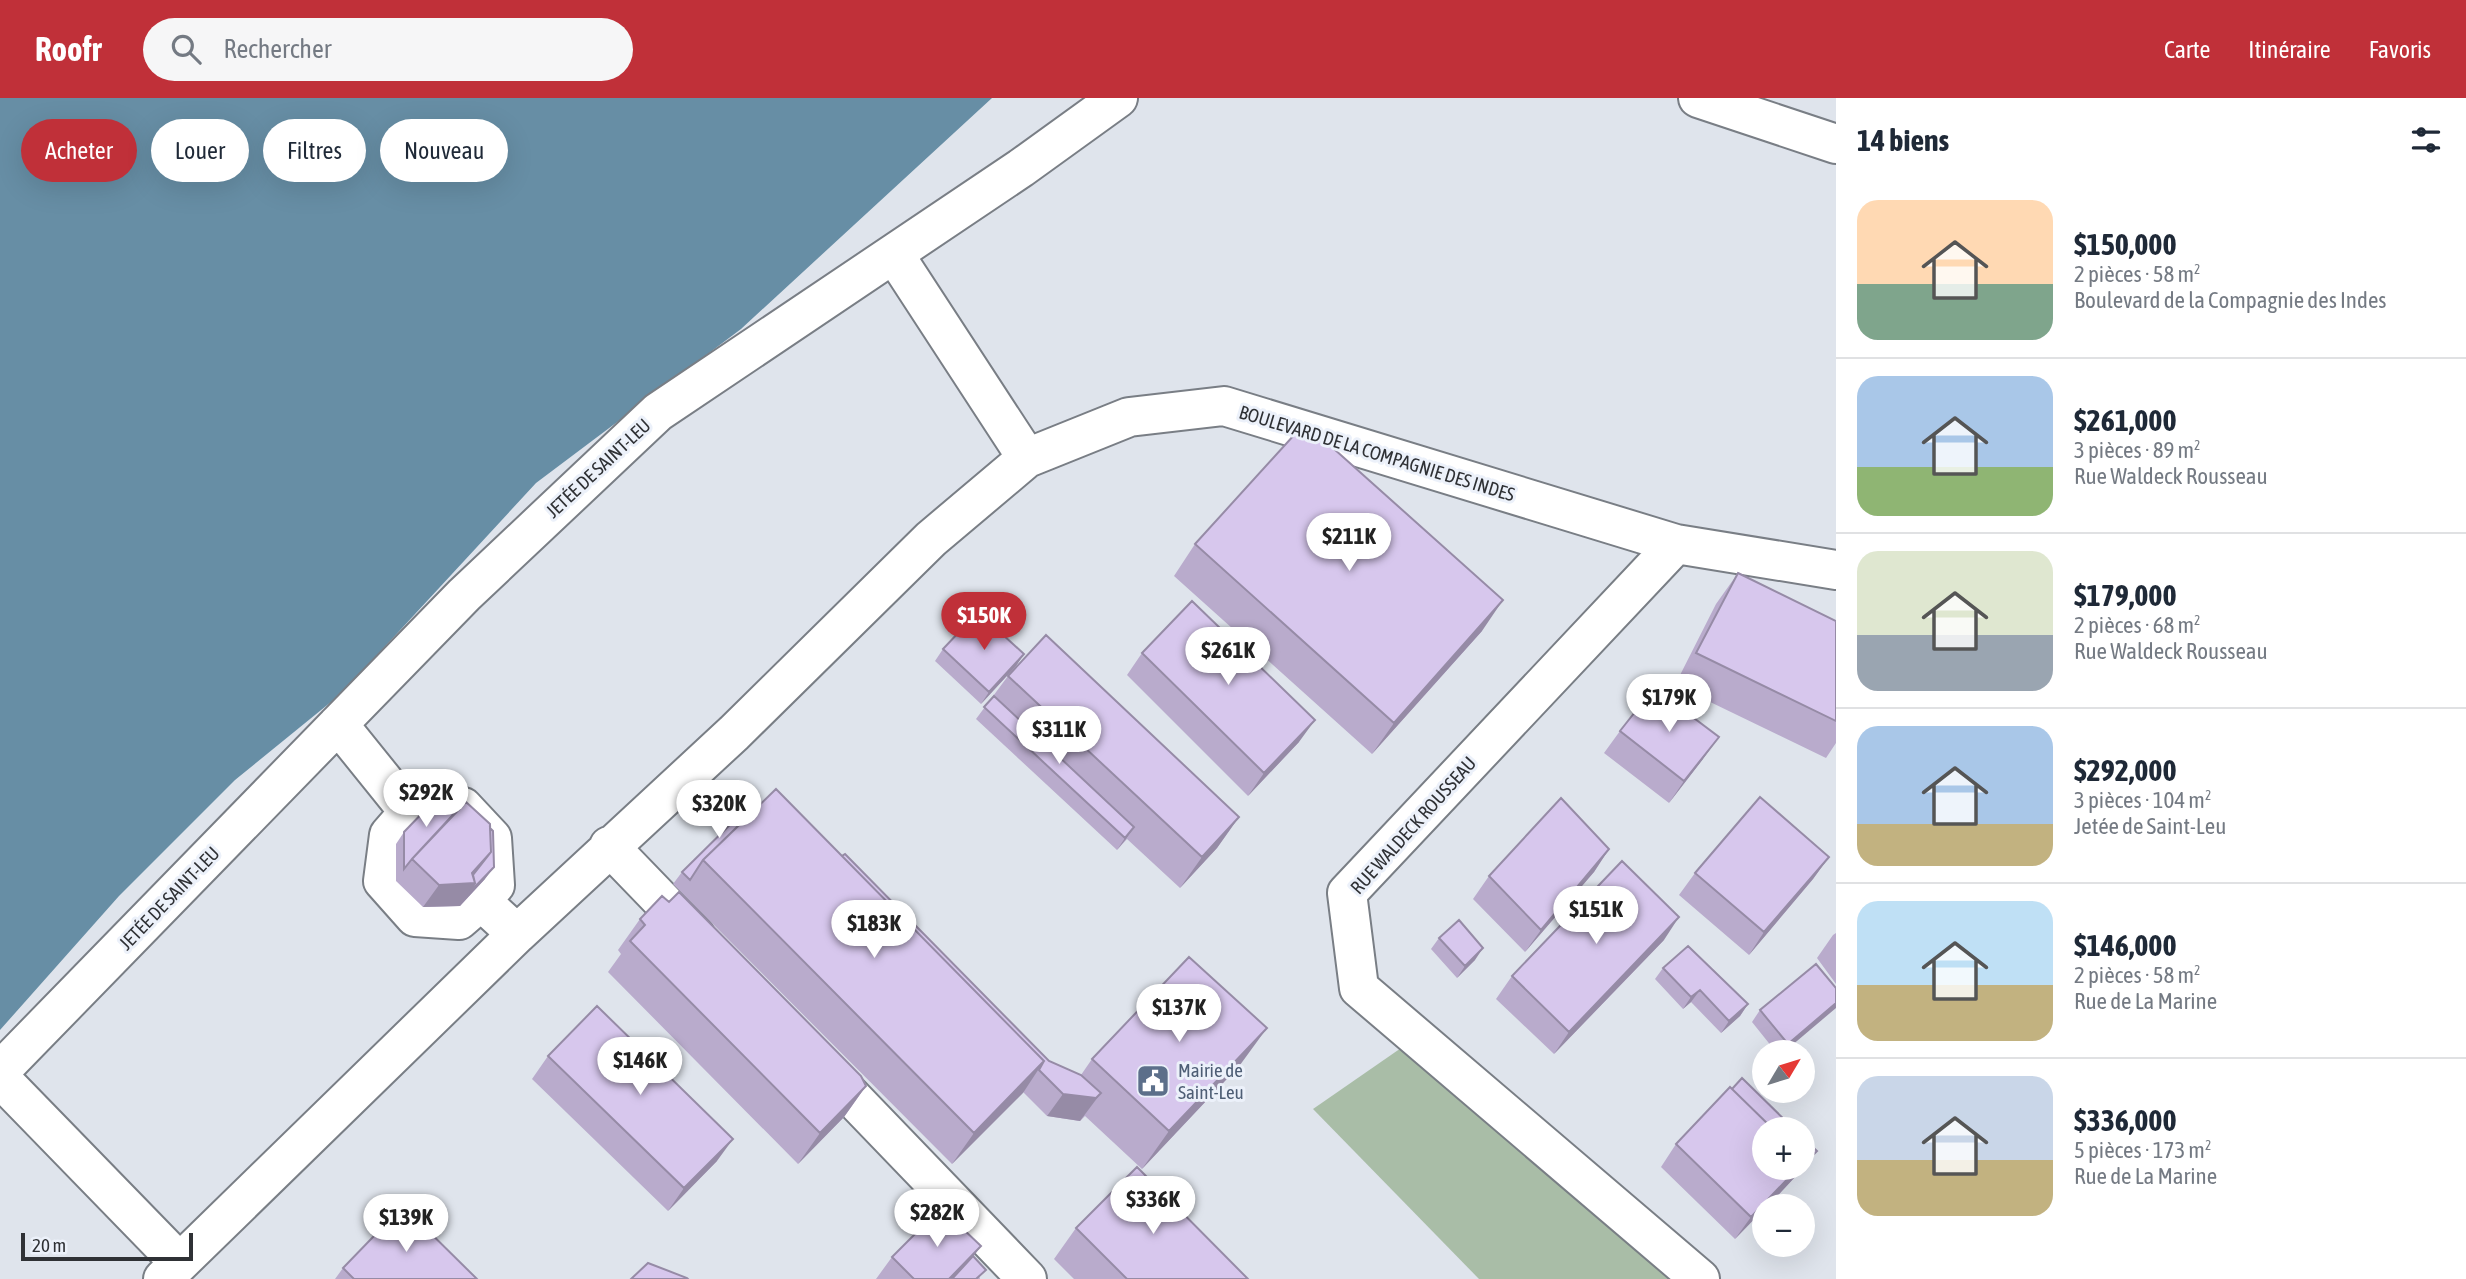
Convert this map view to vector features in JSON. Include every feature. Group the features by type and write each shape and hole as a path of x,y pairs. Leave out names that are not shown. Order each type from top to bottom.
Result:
{"street":[{"name":"JETÉE DE SAINT-LEU","path":"0,1071 464,595 658,412 1021,168 1118,98"},
{"path":"1698,98 1836,144"},
{"path":"894,254 1027,458"},
{"name":"BOULEVARD DE LA COMPAGNIE DES INDES","path":"171,1271 517,934 734,733 932,539 1027,458 1129,417 1224,407 1676,544 1836,570"},
{"name":"RUE WALDECK ROUSSEAU","path":"1676,544 1347,893 1359,988 1700,1279"},
{"path":"338,724 409,812"},
{"path":"432,806 463,807 492,838 495,885 459,920 415,917 383,881 389,835 409,812 432,806"},
{"path":"609,846 716,956"},
{"path":"481,901 517,934"},
{"path":"793,1036 1027,1279"},
{"path":"0,1078 171,1271"}],"green space":[{"path":"1404,1046 1670,1279 1479,1279 1313,1109"}],"water":[{"path":"0,98 992,98 741,329 536,483 342,693 235,780 119,896 0,1030"}],"building":[{"path":"1305,423 1503,600 1394,723 1195,544"},
{"path":"1738,573 1836,621 1836,721 1696,653"},
{"path":"1192,601 1315,720 1264,773 1142,653"},
{"path":"978,612 1024,654 989,692 943,649"},
{"path":"1046,635 1239,817 1202,857 1008,676"},
{"path":"1654,688 1719,737 1684,781 1620,731"},
{"path":"994,696 1134,827 1125,838 984,707"},
{"path":"776,789 1044,1061 974,1133 703,860"},
{"path":"1760,797 1829,857 1764,932 1695,873"},
{"path":"1561,798 1609,849 1541,930 1489,876"},
{"path":"755,800 760,805 703,860 690,880 682,872"},
{"path":"466,802 490,824 491,852 472,873 475,883 439,885 412,859"},
{"path":"430,805 462,805 404,869 404,832"},
{"path":"490,828 493,831 494,867 468,894 475,883 473,875 491,852"},
{"path":"845,854 1049,1061 1081,1075 1101,1093 1096,1098 1063,1094 1039,1070 1044,1061 842,856"},
{"path":"1622,861 1679,917 1569,1032 1512,976"},
{"path":"679,892 861,1076 866,1086 820,1133 630,941 645,925 640,919 662,896 669,902"},
{"path":"1459,920 1483,948 1465,966 1439,938"},
{"path":"1688,946 1748,1004 1729,1021 1700,990 1691,997 1663,968"},
{"name":"Mairie de Saint-Leu","path":"1189,957 1267,1028 1169,1131 1092,1059"},
{"path":"1816,964 1836,988 1836,1003 1793,1040 1785,1040 1760,1010"},
{"path":"597,1006 733,1139 684,1188 548,1056"},
{"path":"1742,1078 1752,1088 1752,1103 1767,1103 1782,1117 1761,1117 1732,1089"},
{"path":"1730,1087 1761,1117 1752,1117 1752,1180 1787,1180 1773,1194 1752,1194 1751,1217 1676,1144"},
{"path":"1137,1167 1248,1279 1127,1279 1076,1228"},
{"path":"403,1206 477,1279 354,1279 343,1268"},
{"path":"941,1208 981,1246 949,1279 914,1279 892,1257"},
{"path":"973,1256 986,1270 976,1279 952,1279"},
{"path":"648,1263 687,1278 688,1279 631,1279"}],"place":[{"name":"Mairie de Saint-Leu","path":"1153,1081"}]}
